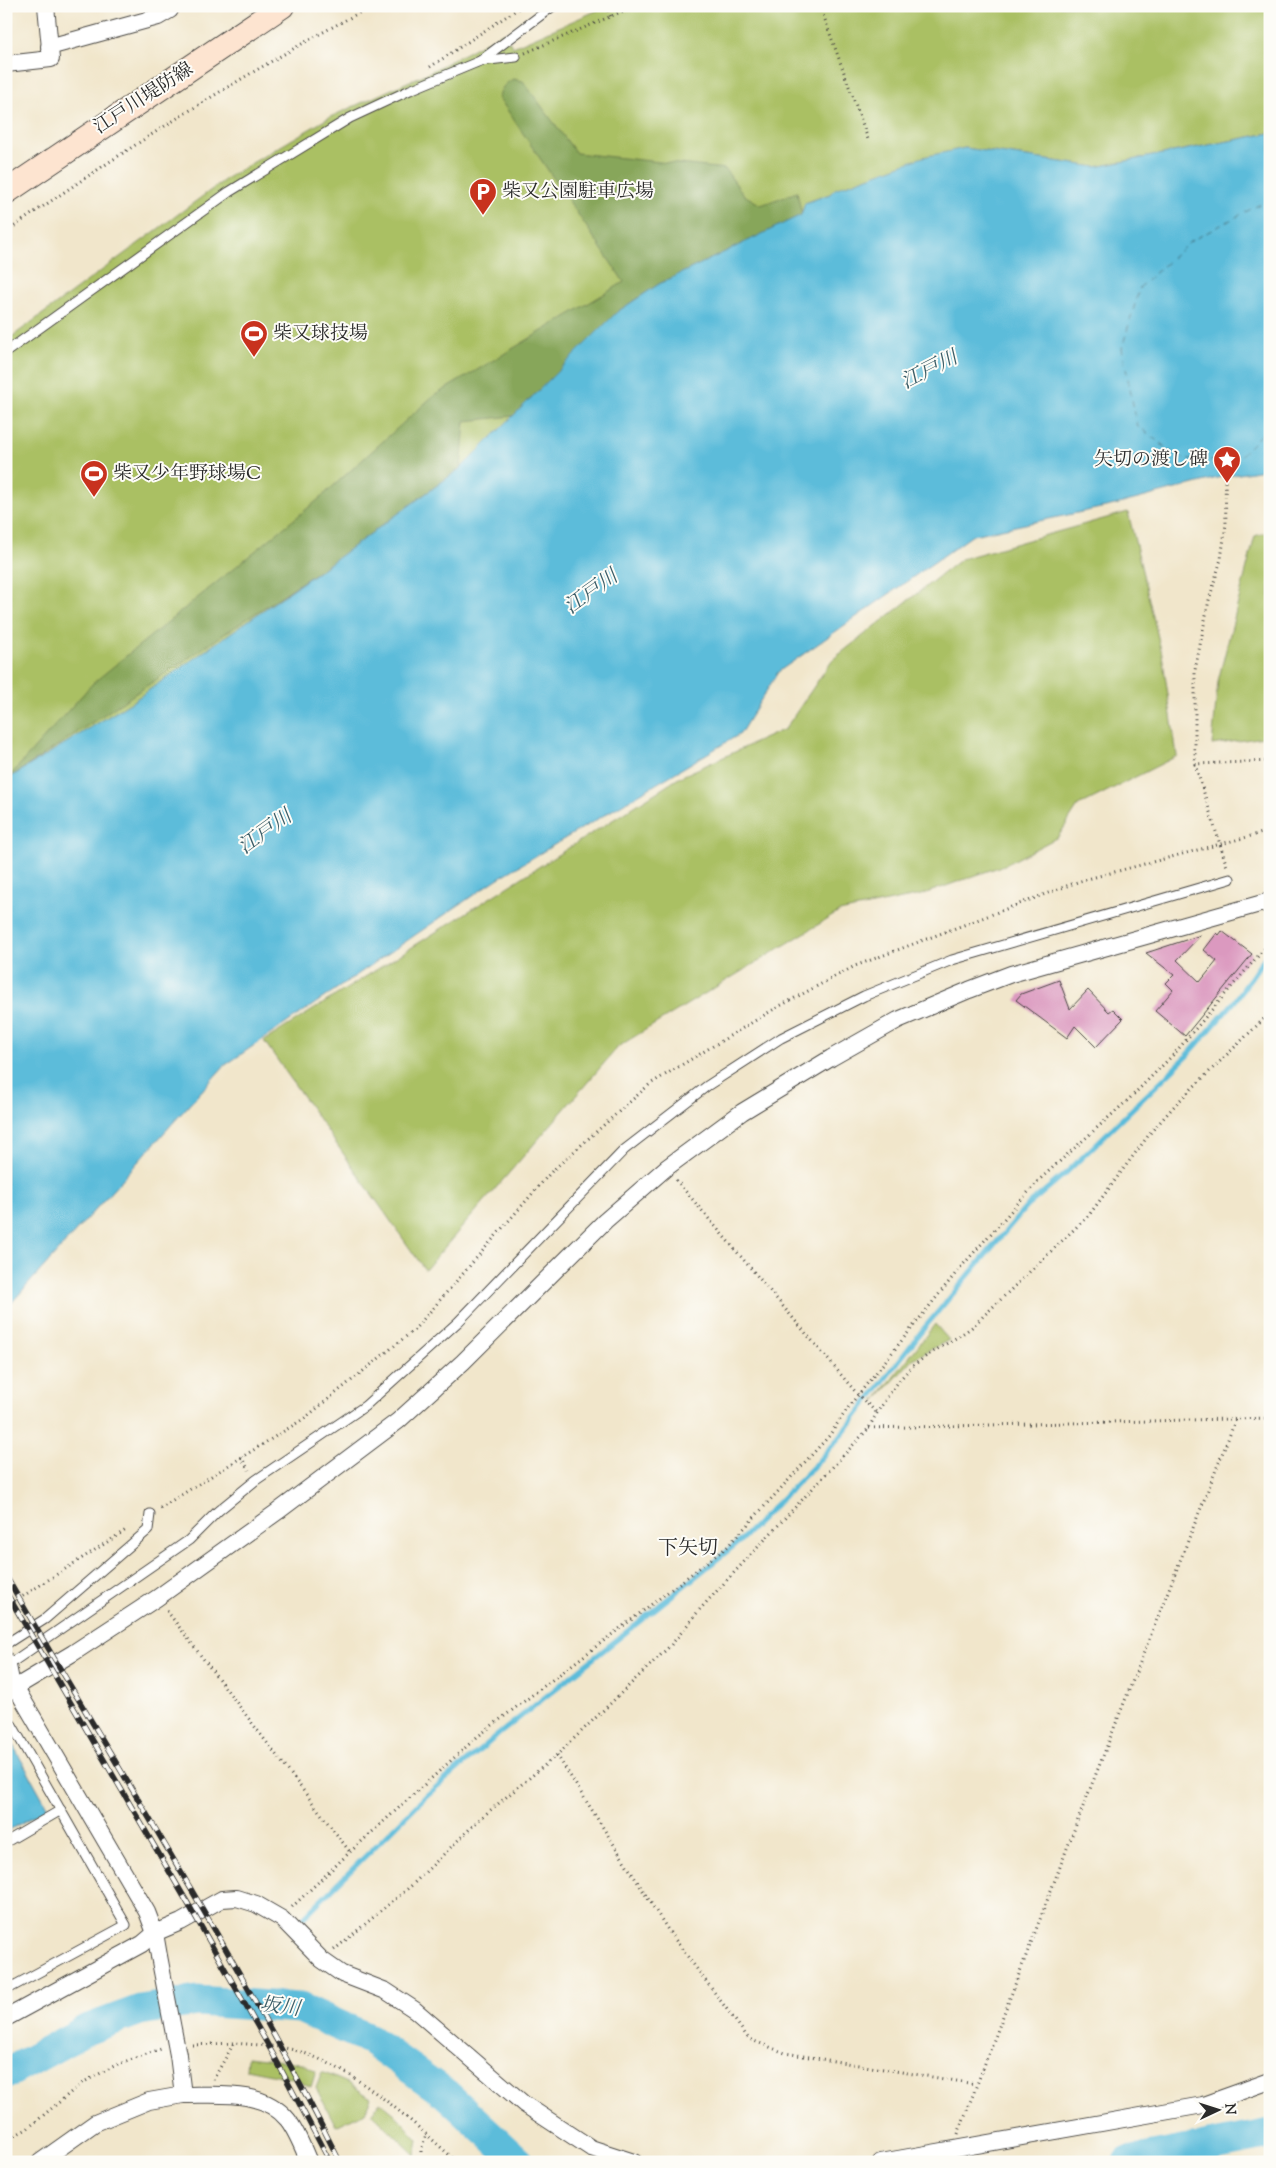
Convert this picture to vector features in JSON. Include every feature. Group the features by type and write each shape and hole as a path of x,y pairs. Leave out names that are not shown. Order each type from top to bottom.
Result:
{"main road":[{"name":"江戸川堤防線","path":"6,192 282,6"}],"street":[{"path":"6,64 51,59 46,6"},
{"path":"50,47 158,17 170,10 168,6"},
{"path":"183,2095 178,2049 155,1933 146,1912 11,1690 73,1654 157,1598 277,1512 398,1421 464,1362 605,1221 666,1168 728,1122 789,1083 898,1020 1011,974 1270,901"},
{"path":"6,2018 142,1944 155,1933 181,1922 222,1899 237,1898 256,1904 282,1919 322,1960 342,1974 386,1991 415,2010 524,2104 591,2148 634,2162"},
{"path":"881,2162 1203,2105 1270,2081"},
{"path":"40,2162 95,2123 150,2101 183,2095 236,2095 255,2099 280,2111 292,2126 309,2162"}],"lane":[{"path":"480,61 553,6"},
{"path":"6,352 237,187 350,118 480,61 516,56"},
{"path":"11,1690 9,1659 189,1540 218,1511 256,1480 365,1406 458,1322 624,1150 707,1086 781,1038 864,996 952,960 1230,879"},
{"path":"6,1644 45,1619 148,1530 150,1514"},
{"path":"6,1728 12,1725 126,1925 6,1990"},
{"path":"6,1842 61,1810"}],"path":[{"path":"6,232 179,118 305,42 372,6"},
{"path":"429,82 425,70 522,6"},
{"path":"606,6 611,17"},
{"path":"516,56 635,6"},
{"path":"820,6 869,142"},
{"path":"1222,462 1225,479 1226,524 1221,560 1208,600 1194,670 1195,764 1230,879"},
{"path":"1195,764 1270,761"},
{"path":"282,1919 292,1906 477,1737 727,1546 829,1436 960,1268 1039,1180 1128,1100 1174,1054 1270,942"},
{"path":"322,1960 411,1886 481,1818 557,1755 671,1645 700,1608 869,1428 876,1412 912,1366 952,1342 972,1327 1089,1215 1151,1132 1177,1103 1270,1013"},
{"path":"666,1168 859,1396 876,1412"},
{"path":"869,1428 1270,1418"},
{"path":"952,2149 975,2084 1236,1419"},
{"path":"157,1598 350,1852"},
{"path":"557,1755 668,1930 749,2039 785,2053 975,2084"},
{"path":"209,2095 214,2076 234,2043"},
{"path":"6,2140 27,2129 82,2083 118,2064 178,2049 234,2043 294,2050 318,2059 350,2076 382,2098 457,2162"},
{"path":"421,2162 421,2151 426,2134"}],"green space":[{"path":"597,6 1270,6 1270,133 1096,167 965,148 923,158 835,189 830,194 805,203 802,215 659,284 617,312 461,468 329,564 132,702 6,780 6,341 230,176 330,117 430,72 503,33 513,47 598,10"},
{"path":"513,79 523,81 576,153 725,169 744,195 761,205 797,192 802,215 659,284 617,312 513,416 465,421 461,468 329,564 6,780 93,683 319,499 432,397 624,282 499,98 503,87"},
{"path":"1128,512 1162,654 1177,756 1078,806 1058,837 1007,864 921,895 839,912 619,1046 425,1270 264,1041 682,776 785,729 832,660 961,559"},
{"path":"1270,531 1270,736 1212,745 1218,681 1255,536"},
{"path":"935,1324 949,1340 913,1359 874,1402"},
{"path":"247,2057 302,2063 316,2071 311,2087 296,2079 246,2069"},
{"path":"322,2072 350,2084 371,2098 365,2112 336,2126 316,2088"},
{"path":"380,2102 396,2115 418,2140 415,2155 372,2113"}],"water":[{"name":"江戸川","path":"1270,133 1270,469 1221,477 1115,505 973,535 778,672 740,734 497,879 224,1066 6,1309 6,780 132,702 329,564 461,468 617,312 659,284 801,215 805,203 830,194 835,189 923,157 965,148 1096,167"},
{"path":"8,1736 48,1808 9,1830 6,1824 6,1737"}],"building":[{"path":"1222,931 1252,954 1185,1036 1155,1011 1173,990 1166,983 1174,975 1146,953 1201,935 1177,960 1200,982 1217,961 1204,950 1217,933 1219,935"},
{"path":"1059,980 1070,1009 1088,990 1109,1012 1113,1009 1123,1019 1096,1047 1075,1026 1067,1038 1016,1000 1021,994"}],"waterway":[{"path":"304,1917 427,1795 499,1734 740,1541 814,1466 844,1432 925,1327 1027,1206 1067,1172 1186,1057 1235,1001 1265,957 1270,953"},
{"name":"坂川","path":"6,2074 86,2030 140,2010 197,2001 300,2008 369,2039 446,2094 519,2162"},
{"name":"坂川","path":"1128,2162 1270,2134"}],"ferry route":[{"path":"1270,199 1191,241 1140,287 1122,348 1137,425 1179,458 1222,462 1238,458 1270,422"}],"railway":[{"path":"6,1576 220,1939 302,2087 340,2162"},
{"path":"6,1592 190,1907 273,2054 330,2162"}],"place":[{"name":"柴又公園駐車広場","path":"483,216"},
{"name":"柴又球技場","path":"254,358"},
{"name":"矢切の渡し碑","path":"1227,484"},
{"name":"柴又少年野球場C","path":"94,498"}],"district":[{"name":"下矢切","path":"688,1549"}]}
